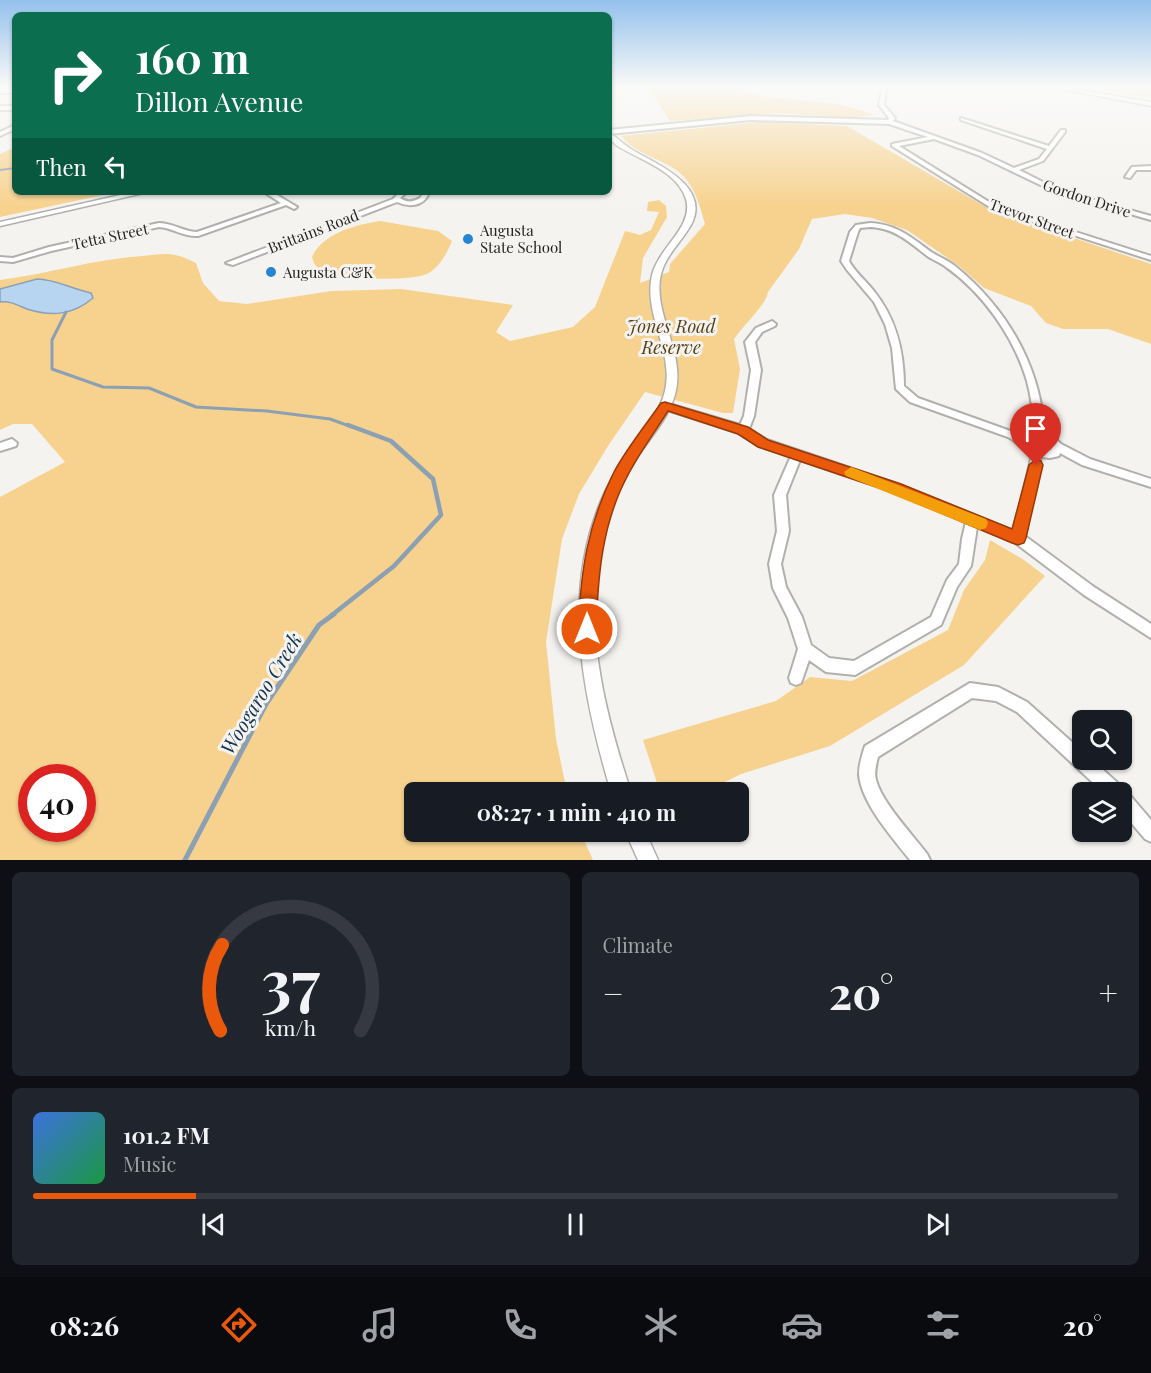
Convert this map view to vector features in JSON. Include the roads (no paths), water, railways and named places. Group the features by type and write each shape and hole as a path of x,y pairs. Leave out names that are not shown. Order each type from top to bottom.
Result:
{"street":[{"path":"612,134 670,127"},
{"name":"Gordon Drive","path":"904,127 980,154 1057,191 1151,219"},
{"path":"987,127 1050,148"},
{"path":"1015,170 1041,160 1063,131"},
{"path":"612,137 624,150 671,175 682,185 690,199 691,212 688,225 663,256 655,282 656,301 671,354 672,387 665,406 636,449 610,494 600,522 590,571 586,609 588,649 598,711 618,782"},
{"name":"Trevor Street","path":"933,138 894,146 995,208 1151,258"},
{"path":"1128,177 1134,168 1151,168"},
{"path":"0,224 130,195"},
{"path":"272,195 294,207"},
{"path":"396,200 398,195"},
{"name":"Brittains Road","path":"230,263 396,200 404,203 416,202 425,197 424,195"},
{"name":"Tetta Street","path":"0,259 13,260 41,251 159,225 171,225 184,233 198,234 285,203"},
{"path":"1018,538 1037,454 1029,434 1039,410 1033,383 1023,359 1000,318 951,267 901,232 882,225 858,226 845,261 880,304 888,320 898,347 899,387 914,400 1029,434 1053,441 1056,450"},
{"path":"743,430 749,416 756,370 750,342 759,330 772,324"},
{"path":"665,406 743,430 763,443 896,488 1018,538 1089,591 1151,632"},
{"path":"0,447 12,443"},
{"path":"1037,454 1056,450 1151,483"},
{"path":"796,678 805,649 795,617 780,588 775,564 783,531 780,495 797,454"},
{"path":"805,649 826,665 855,668 936,621 952,584 965,566 973,520"},
{"path":"921,860 877,800 868,782 867,765 872,752 970,690 998,694 1022,707 1104,782"},
{"path":"1132,811 1151,833"},
{"path":"640,842 648,860"}],"water":[{"path":"37,279 91,293 93,298 78,308 54,314 36,312 11,303 0,302 0,289"}],"waterway":[{"name":"Woogaroo Creek","path":"0,170 12,168"},
{"name":"Woogaroo Creek","path":"66,312 52,340 52,369 103,387 149,388 196,407 267,411 330,419 352,427"},
{"name":"Woogaroo Creek","path":"332,615 394,566 441,515 433,479 391,441 348,425"},
{"name":"Woogaroo Creek","path":"185,860 266,704 319,625 334,614"}],"place":[{"name":"Augusta State School","path":"468,239"},
{"name":"Augusta C&K","path":"271,272"}],"park label":[{"name":"Jones Road Reserve","path":"671,336"}]}
